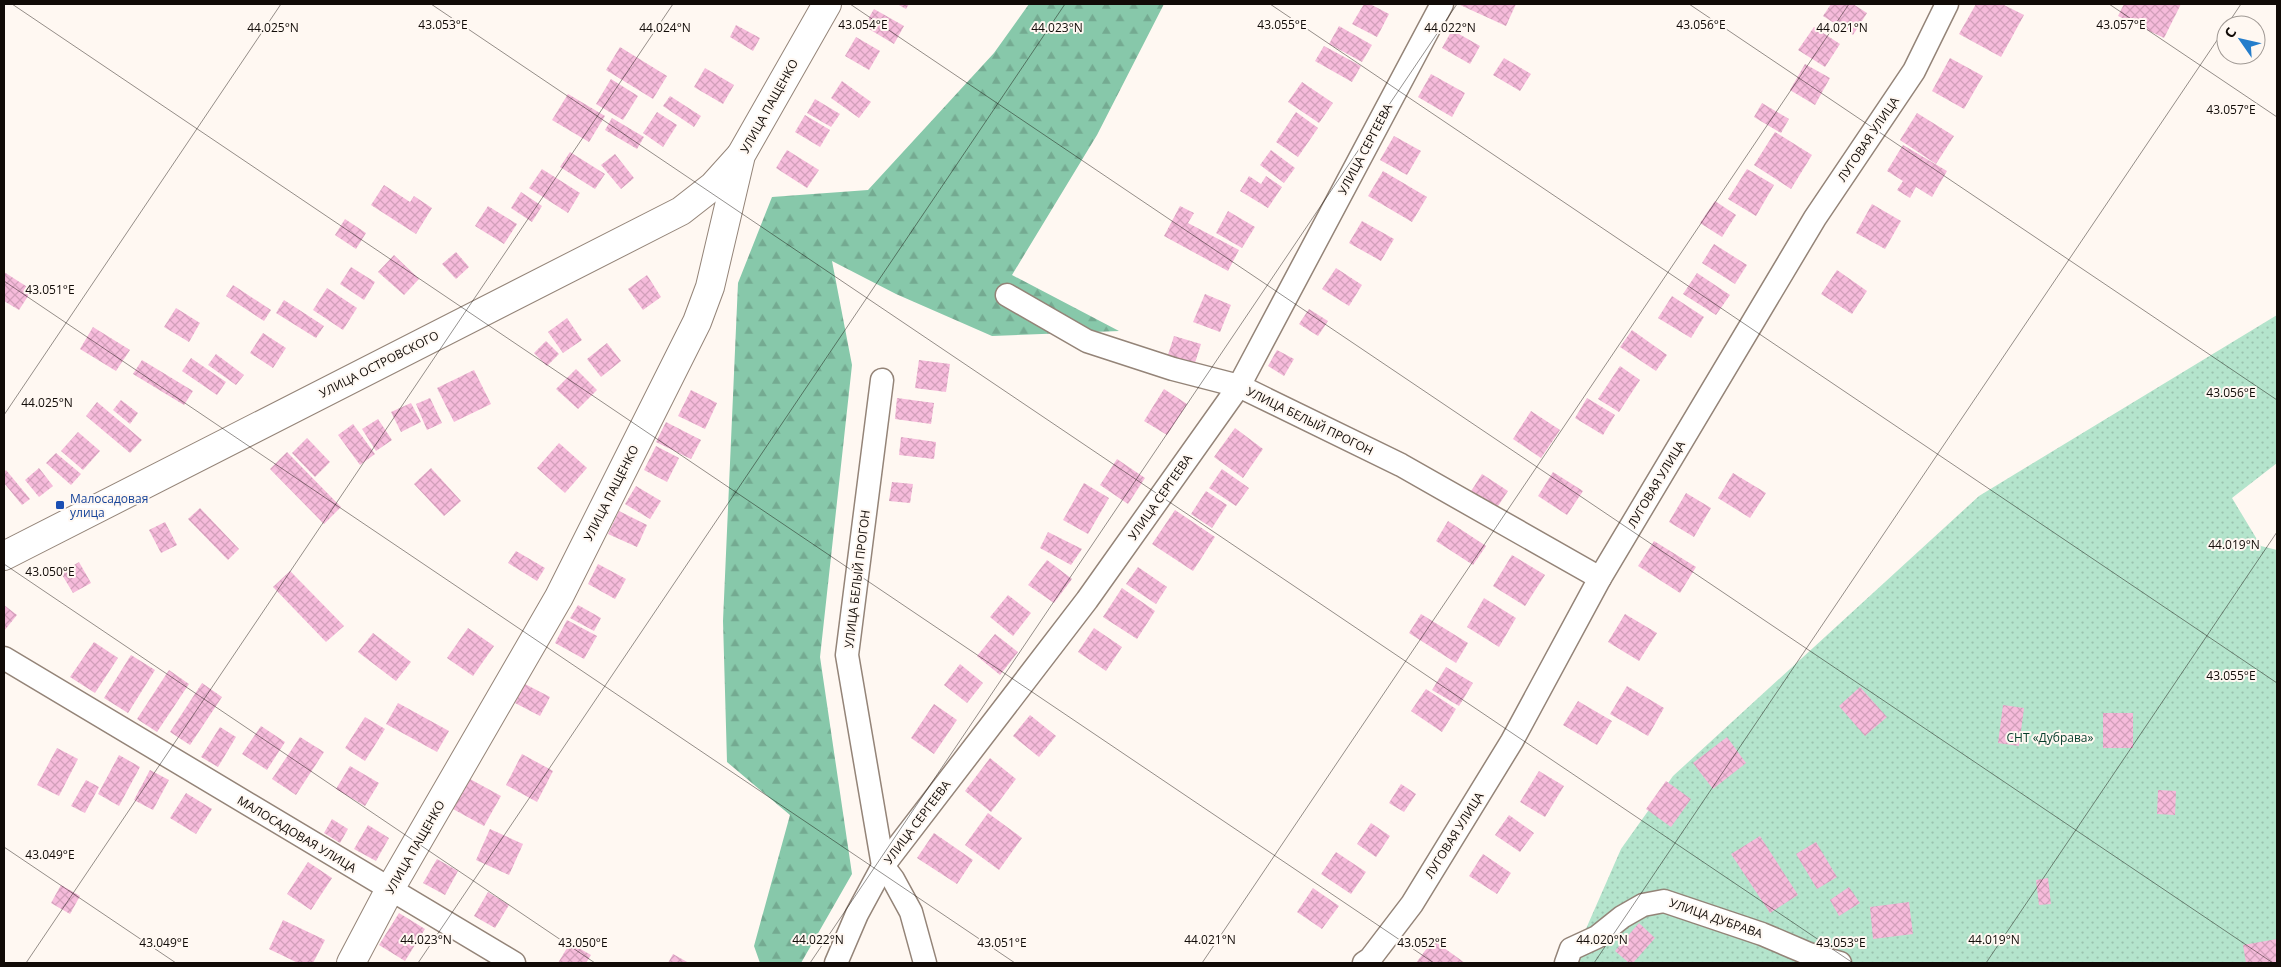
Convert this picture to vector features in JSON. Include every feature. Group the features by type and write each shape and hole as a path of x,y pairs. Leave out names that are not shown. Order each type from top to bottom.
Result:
{"street":[{"name":"УЛИЦА ПАЩЕНКО","path":"351,963 390,889 559,597 697,322 710,287 741,155 827,4"},
{"name":"УЛИЦА СЕРГЕЕВА","path":"836,963 857,914 883,866 1087,600 1239,386 1442,4"},
{"name":"ЛУГОВАЯ УЛИЦА","path":"1370,962 1412,904 1512,741 1600,578 1815,218 1914,71 1946,4"},
{"name":"УЛИЦА ОСТРОВСКОГО","path":"4,556 681,211 713,186 741,155"},
{"name":"УЛИЦА БЕЛЫЙ ПРОГОН","path":"1007,295 1087,340 1173,369 1239,386 1401,465 1600,578"},
{"name":"УЛИЦА БЕЛЫЙ ПРОГОН","path":"882,380 847,655 883,866"},
{"name":"МАЛОСАДОВАЯ УЛИЦА","path":"4,658 514,963"},
{"path":"883,866 898,886 911,912 925,963"},
{"name":"УЛИЦА ДУБРАВА","path":"1569,956 1598,937 1622,917 1643,905 1664,900 1762,934 1809,954 1840,963"}],"green space":[{"path":"1029,4 1164,4 1097,135 1012,275 1119,331 992,336 896,294 832,261 852,365 820,657 852,874 801,963 760,963 754,946 790,815 727,762 723,621 738,283 772,197 868,190 994,53"},
{"name":"СНТ «Дубрава»","path":"2277,315 2277,463 2232,498 2261,546 2277,550 2277,963 1571,963 1621,849 1673,776 1979,496"}],"building":[{"path":"897,4 909,4 906,9"},
{"path":"1364,4 1370,4 1389,14 1377,37 1352,24"},
{"path":"1458,4 1516,4 1506,26"},
{"path":"1831,4 1853,4 1867,13 1853,35 1823,16"},
{"path":"1976,4 2002,4 2024,15 2001,57 1959,34"},
{"path":"2124,4 2181,4 2164,38 2118,16"},
{"path":"874,9 904,26 894,44 864,26"},
{"path":"736,25 760,38 753,51 730,37"},
{"path":"1339,26 1372,45 1362,62 1329,44"},
{"path":"1814,27 1840,44 1825,67 1798,50"},
{"path":"1452,30 1480,46 1470,64 1442,48"},
{"path":"856,37 880,51 869,70 845,56"},
{"path":"1324,46 1361,66 1352,82 1315,61"},
{"path":"620,47 667,76 653,99 606,70"},
{"path":"1504,58 1531,74 1520,91 1493,75"},
{"path":"1950,58 1983,76 1964,109 1932,91"},
{"path":"1805,64 1830,78 1815,105 1790,90"},
{"path":"705,68 734,85 723,104 694,87"},
{"path":"1431,74 1465,93 1452,117 1418,97"},
{"path":"611,79 638,96 623,120 596,104"},
{"path":"842,81 871,102 859,118 831,98"},
{"path":"1302,82 1333,103 1319,123 1288,102"},
{"path":"568,94 605,116 589,142 552,120"},
{"path":"670,96 701,116 694,127 663,106"},
{"path":"815,99 840,114 831,127 807,113"},
{"path":"1762,103 1789,119 1781,133 1754,117"},
{"path":"657,112 677,125 663,147 643,133"},
{"path":"1296,112 1318,128 1298,157 1276,142"},
{"path":"1917,113 1954,136 1936,164 1900,140"},
{"path":"805,115 830,130 820,147 795,132"},
{"path":"612,118 644,137 637,149 605,130"},
{"path":"1775,132 1812,155 1791,189 1754,165"},
{"path":"1394,136 1421,151 1407,175 1380,160"},
{"path":"1903,145 1947,171 1932,197 1916,187 1910,198 1897,190 1903,181 1887,171"},
{"path":"787,150 819,170 807,188 776,168"},
{"path":"1271,150 1295,168 1284,183 1260,165"},
{"path":"570,152 605,174 595,189 560,167"},
{"path":"615,154 634,178 621,189 601,165"},
{"path":"542,169 580,193 568,213 529,188"},
{"path":"1747,169 1774,185 1756,216 1728,199"},
{"path":"1383,171 1427,197 1412,222 1368,196"},
{"path":"1249,176 1261,184 1266,176 1282,187 1268,208 1240,191"},
{"path":"384,185 410,202 414,196 432,208 416,234 371,205"},
{"path":"521,192 542,206 532,222 511,208"},
{"path":"1715,201 1736,215 1722,237 1700,223"},
{"path":"1872,204 1901,221 1885,249 1856,233"},
{"path":"488,206 517,224 504,244 475,226"},
{"path":"1180,206 1194,213 1188,223 1239,250 1228,271 1164,236"},
{"path":"1228,211 1255,227 1242,248 1216,233"},
{"path":"345,219 366,233 356,249 335,235"},
{"path":"1362,221 1394,239 1381,261 1349,243"},
{"path":"1714,244 1747,265 1735,284 1702,263"},
{"path":"456,252 469,267 456,279 442,264"},
{"path":"394,255 419,279 404,295 378,272"},
{"path":"351,267 375,282 364,300 340,284"},
{"path":"1336,268 1362,285 1349,306 1322,289"},
{"path":"1837,270 1867,291 1852,314 1821,294"},
{"path":"4,272 32,290 19,310 4,301"},
{"path":"1697,273 1730,295 1716,315 1683,294"},
{"path":"647,275 661,297 643,310 628,289"},
{"path":"233,285 271,310 264,321 226,296"},
{"path":"327,288 357,308 343,330 313,310"},
{"path":"1205,294 1231,305 1220,332 1193,322"},
{"path":"1672,296 1704,317 1691,338 1658,318"},
{"path":"284,300 324,326 316,338 276,313"},
{"path":"176,308 200,323 189,342 164,327"},
{"path":"1309,309 1328,321 1318,336 1299,324"},
{"path":"567,318 582,340 563,353 548,332"},
{"path":"93,327 130,350 116,371 80,349"},
{"path":"1632,330 1667,355 1656,371 1620,347"},
{"path":"263,333 286,348 273,368 250,353"},
{"path":"1174,336 1201,344 1194,366 1167,358"},
{"path":"546,341 559,354 547,366 534,353"},
{"path":"607,343 621,361 601,377 587,359"},
{"path":"1277,350 1294,359 1284,376 1268,366"},
{"path":"216,354 244,375 236,385 208,365"},
{"path":"191,358 226,382 217,395 182,371"},
{"path":"142,360 193,391 184,405 133,374"},
{"path":"919,360 950,364 946,392 915,388"},
{"path":"1620,366 1640,380 1619,412 1598,399"},
{"path":"576,369 597,390 578,409 556,389"},
{"path":"474,370 491,404 454,422 437,388"},
{"path":"1164,389 1187,404 1167,435 1144,421"},
{"path":"691,390 717,403 705,429 678,416"},
{"path":"430,398 442,423 427,430 416,404"},
{"path":"897,398 934,403 931,424 895,419"},
{"path":"1587,398 1615,415 1603,435 1575,418"},
{"path":"121,400 138,413 130,424 113,410"},
{"path":"97,402 142,440 130,453 86,416"},
{"path":"411,403 421,422 401,432 391,412"},
{"path":"1531,411 1560,430 1541,458 1513,439"},
{"path":"378,419 392,440 376,451 362,429"},
{"path":"666,422 701,440 691,459 656,442"},
{"path":"353,424 375,454 360,465 338,435"},
{"path":"1235,428 1263,449 1243,478 1214,457"},
{"path":"78,432 100,451 83,470 61,451"},
{"path":"901,437 936,442 934,459 899,455"},
{"path":"307,438 330,462 315,477 292,453"},
{"path":"559,443 587,468 565,493 537,468"},
{"path":"656,446 679,458 667,482 644,470"},
{"path":"287,452 341,507 324,524 270,469"},
{"path":"56,453 81,474 71,485 46,463"},
{"path":"1117,459 1145,478 1128,504 1100,485"},
{"path":"39,468 53,486 39,497 25,480"},
{"path":"431,468 461,501 444,516 414,484"},
{"path":"1222,469 1249,488 1236,506 1209,488"},
{"path":"6,470 30,499 22,505 4,483 4,472"},
{"path":"1553,472 1583,491 1567,515 1538,496"},
{"path":"1733,473 1766,493 1750,518 1718,498"},
{"path":"1482,474 1508,491 1494,512 1468,496"},
{"path":"892,482 913,484 910,503 889,501"},
{"path":"1084,483 1109,498 1088,534 1063,520"},
{"path":"636,486 661,501 650,519 625,504"},
{"path":"1206,491 1227,505 1212,528 1191,514"},
{"path":"1686,493 1711,508 1694,537 1669,522"},
{"path":"200,508 239,549 228,560 188,519"},
{"path":"1175,510 1215,537 1193,571 1152,544"},
{"path":"619,511 647,525 637,547 608,534"},
{"path":"1448,521 1486,546 1473,565 1436,541"},
{"path":"165,522 177,545 161,553 149,530"},
{"path":"1048,532 1082,549 1071,565 1040,548"},
{"path":"1654,541 1696,567 1680,593 1638,566"},
{"path":"516,551 545,568 537,581 508,563"},
{"path":"1512,555 1545,575 1525,606 1493,586"},
{"path":"1047,560 1072,579 1054,603 1028,585"},
{"path":"79,562 91,583 73,593 61,573"},
{"path":"598,564 626,579 615,599 588,584"},
{"path":"1138,567 1167,587 1156,604 1126,584"},
{"path":"290,571 344,626 326,642 273,587"},
{"path":"1122,588 1155,611 1137,639 1103,617"},
{"path":"1008,595 1031,613 1013,636 990,617"},
{"path":"1484,598 1516,618 1499,647 1467,627"},
{"path":"4,605 17,615 4,631"},
{"path":"578,605 601,618 594,631 570,618"},
{"path":"1421,614 1468,643 1456,663 1409,633"},
{"path":"1625,614 1657,633 1639,661 1608,642"},
{"path":"567,620 597,636 584,659 555,643"},
{"path":"468,628 494,646 473,676 447,658"},
{"path":"1094,628 1122,647 1106,671 1078,652"},
{"path":"373,633 411,662 396,681 358,652"},
{"path":"995,634 1018,652 1000,675 977,656"},
{"path":"94,642 118,658 95,693 70,677"},
{"path":"131,655 155,670 128,713 104,698"},
{"path":"960,664 983,683 967,703 944,685"},
{"path":"1446,667 1473,683 1459,706 1432,690"},
{"path":"169,670 189,684 157,732 137,719"},
{"path":"202,683 222,697 190,745 170,732"},
{"path":"525,684 550,697 540,716 515,703"},
{"path":"1627,686 1664,708 1648,736 1610,714"},
{"path":"1860,687 1887,717 1865,736 1839,706"},
{"path":"1426,689 1456,709 1442,732 1411,711"},
{"path":"1578,701 1612,721 1597,745 1563,725"},
{"path":"398,703 449,731 437,752 386,724"},
{"path":"934,704 957,720 934,754 911,738"},
{"path":"2003,705 2024,708 2019,746 1998,743"},
{"path":"2103,713 2133,713 2133,748 2103,748"},
{"path":"1030,715 1056,736 1039,757 1013,736"},
{"path":"365,717 385,729 365,761 345,748"},
{"path":"261,726 285,742 267,770 242,754"},
{"path":"220,727 236,737 218,767 201,757"},
{"path":"300,737 324,752 296,795 272,779"},
{"path":"1727,737 1746,763 1713,789 1693,763"},
{"path":"57,748 78,759 59,796 37,785"},
{"path":"522,754 553,771 537,802 506,785"},
{"path":"119,755 140,767 119,806 98,794"},
{"path":"990,758 1016,779 991,812 965,791"},
{"path":"350,766 379,783 365,806 336,789"},
{"path":"150,770 169,780 153,810 134,800"},
{"path":"1539,771 1564,786 1545,817 1520,802"},
{"path":"470,779 501,796 484,826 453,809"},
{"path":"86,780 99,787 85,813 71,806"},
{"path":"1666,781 1691,799 1671,827 1646,809"},
{"path":"1401,784 1416,794 1404,812 1389,803"},
{"path":"2158,790 2176,791 2175,815 2157,814"},
{"path":"186,793 212,809 196,834 170,818"},
{"path":"988,813 1022,838 999,870 965,845"},
{"path":"1509,815 1534,833 1520,852 1495,835"},
{"path":"332,819 348,829 340,843 324,833"},
{"path":"1371,823 1390,836 1376,857 1357,844"},
{"path":"368,825 389,838 376,861 354,849"},
{"path":"490,829 523,844 509,875 476,860"},
{"path":"934,833 973,860 957,884 917,858"},
{"path":"1760,836 1798,895 1770,913 1731,854"},
{"path":"1816,842 1837,877 1817,889 1796,854"},
{"path":"1336,852 1366,872 1351,894 1321,874"},
{"path":"1483,854 1511,873 1497,894 1469,876"},
{"path":"437,859 458,871 445,895 423,883"},
{"path":"308,862 332,878 311,910 287,894"},
{"path":"2048,878 2051,904 2039,905 2036,880"},
{"path":"61,885 80,896 70,914 51,903"},
{"path":"1849,887 1860,903 1839,916 1830,900"},
{"path":"1313,888 1339,906 1322,929 1297,912"},
{"path":"488,892 509,905 495,928 474,916"},
{"path":"1909,902 1913,934 1873,939 1870,907"},
{"path":"399,913 425,929 405,961 379,945"},
{"path":"283,920 325,940 313,963 298,963 269,949"},
{"path":"1639,923 1655,938 1633,963 1629,963 1615,951"},
{"path":"2277,939 2277,963 2246,963 2243,945"},
{"path":"1433,940 1465,963 1416,963"},
{"path":"570,943 591,955 586,963 558,963"},
{"path":"673,954 689,963 668,963"}],"place":[{"name":"Малосадовая улица","path":"60,505"}]}
